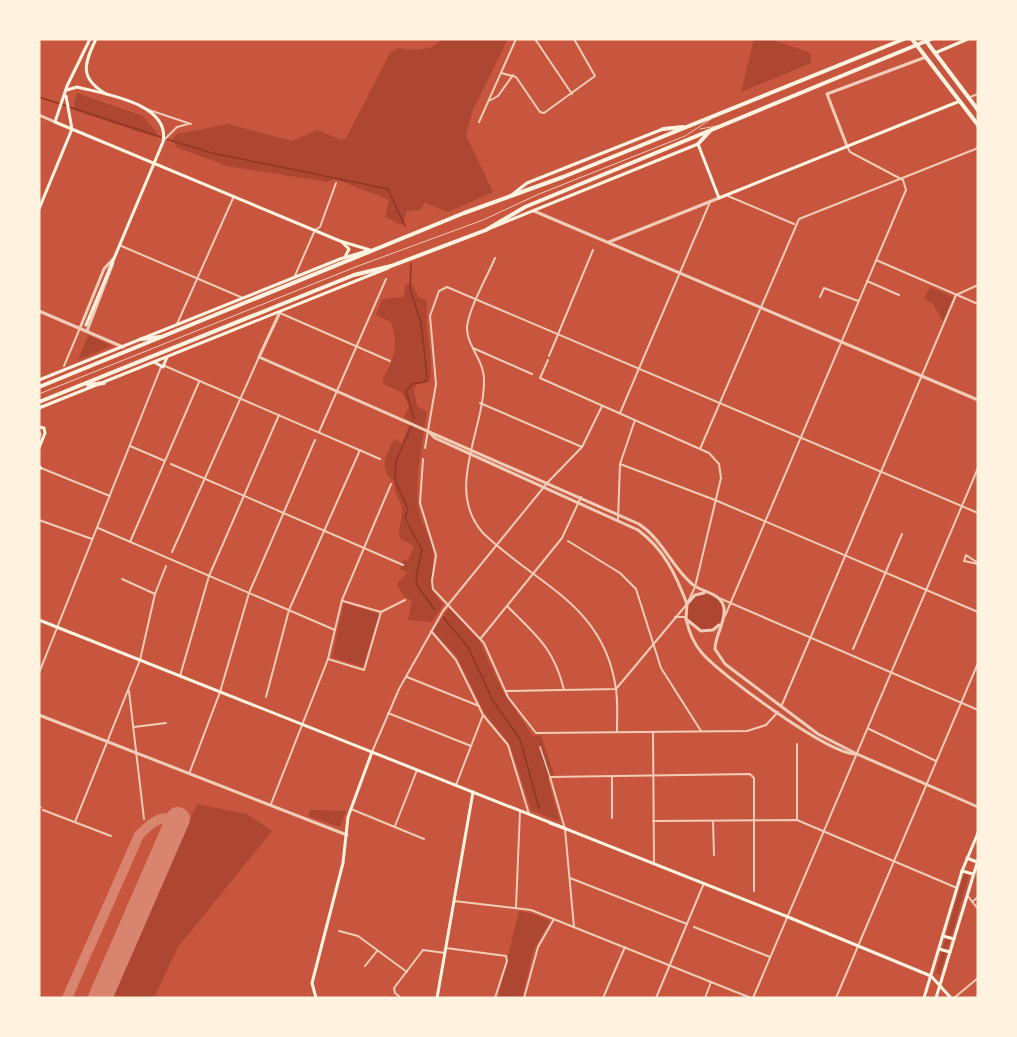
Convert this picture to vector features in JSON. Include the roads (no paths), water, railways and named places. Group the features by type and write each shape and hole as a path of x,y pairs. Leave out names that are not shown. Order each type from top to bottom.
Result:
{"highway":[{"path":"39,387 513,194 563,177 904,39"},
{"path":"912,39 978,126"},
{"path":"924,39 978,110"},
{"path":"39,402 354,275 391,266 486,230 525,207 931,39"},
{"path":"663,129 689,126"},
{"path":"698,144 712,129"},
{"path":"141,339 167,336"},
{"path":"82,385 104,383"}],"main road":[{"path":"39,209 72,129 65,100 66,92 90,39"},
{"path":"96,39 86,60 86,73 94,86 110,96"},
{"path":"935,53 968,39"},
{"path":"66,92 77,87 146,109 160,120 165,136 86,325"},
{"path":"65,100 56,122 340,241 370,250"},
{"path":"486,230 698,144 719,198 960,101"},
{"path":"513,194 527,183 663,129"},
{"path":"340,241 349,251 340,259"},
{"path":"39,380 340,259 383,247"},
{"path":"39,408 391,266"},
{"path":"154,362 163,366 167,357"},
{"path":"39,427 45,430 39,447"},
{"path":"39,620 788,916 931,976 952,998"},
{"path":"316,998 312,992 313,978 343,863 351,808 372,752"},
{"path":"437,998 473,792"},
{"path":"924,998 966,858 978,833"},
{"path":"936,998 978,861 966,858"},
{"path":"962,871 973,874"},
{"path":"943,936 954,939"},
{"path":"939,949 950,952"}],"street":[{"path":"479,122 516,39"},
{"path":"535,39 572,94"},
{"path":"501,73 513,75 542,113 594,79 596,72 574,39"},
{"path":"926,57 827,94 850,152 903,180 906,190 724,616 715,645 717,656 811,729 857,754 978,807"},
{"path":"488,101 498,96 513,75"},
{"path":"969,98 978,94"},
{"path":"146,109 191,124 177,127 165,136"},
{"path":"39,115 56,122"},
{"path":"700,449 794,224 799,219 903,180 978,148"},
{"path":"294,278 315,230 320,227 336,183"},
{"path":"727,195 794,224"},
{"path":"177,324 234,196"},
{"path":"609,242 719,198"},
{"path":"620,413 710,202"},
{"path":"548,205 545,209 549,216"},
{"path":"534,211 978,400"},
{"path":"119,245 243,298"},
{"path":"549,356 593,250"},
{"path":"64,366 104,269 114,258"},
{"path":"87,331 112,271 114,258"},
{"path":"495,258 467,326 484,375 465,488 468,505 480,529 573,605 592,625 604,647 616,689 617,732"},
{"path":"876,260 978,304"},
{"path":"319,432 386,279"},
{"path":"867,281 899,295"},
{"path":"423,459 420,496 424,522 436,555 432,585 437,595 480,638 506,692 536,733 753,730 770,723 781,707 956,295 978,285"},
{"path":"425,448 436,380 430,316 439,291 443,287 449,287 978,513"},
{"path":"820,297 824,288 858,302"},
{"path":"288,309 290,317"},
{"path":"39,311 123,347"},
{"path":"172,552 280,312 390,361"},
{"path":"268,317 272,327"},
{"path":"473,348 532,374"},
{"path":"259,357 618,513 642,526 656,538 694,587 978,710"},
{"path":"548,360 540,378 700,449 712,455 720,464 721,478 694,587 687,604 686,618 693,640 706,657 821,742 848,754 857,754"},
{"path":"39,674 163,366 380,459"},
{"path":"130,542 200,381"},
{"path":"480,403 582,447"},
{"path":"372,752 406,677 448,605 548,482 582,447 602,406"},
{"path":"180,676 209,576 279,415"},
{"path":"618,520 620,464 636,420"},
{"path":"428,431 435,438 638,530 659,549 675,573 687,604"},
{"path":"189,774 220,692 249,593 315,440"},
{"path":"129,446 165,461"},
{"path":"266,697 289,610 360,450"},
{"path":"171,464 403,565"},
{"path":"620,464 715,500 978,612"},
{"path":"40,467 110,496"},
{"path":"454,901 516,907 555,919 752,998 978,468"},
{"path":"271,806 328,659 342,600 391,484"},
{"path":"480,638 564,535 581,497"},
{"path":"39,520 92,539"},
{"path":"97,527 335,630"},
{"path":"853,648 902,534"},
{"path":"568,542 615,569 632,584 641,600 664,674 701,731"},
{"path":"75,822 140,660 155,594 166,566"},
{"path":"122,579 155,594"},
{"path":"506,692 616,689 695,595 707,592"},
{"path":"719,598 723,603 724,616"},
{"path":"342,600 381,612 405,600"},
{"path":"507,606 550,651 559,667 564,690"},
{"path":"328,659 364,670 381,612"},
{"path":"675,617 686,618 695,629 707,632 722,621"},
{"path":"431,631 456,660 483,715 508,747 529,814"},
{"path":"836,998 978,663"},
{"path":"406,677 479,706"},
{"path":"128,689 138,754 144,819"},
{"path":"388,713 471,746"},
{"path":"39,715 347,835"},
{"path":"456,785 483,715"},
{"path":"134,727 166,723"},
{"path":"867,728 936,762"},
{"path":"653,732 654,864"},
{"path":"797,820 798,744"},
{"path":"540,747 565,829 574,927"},
{"path":"394,827 417,770"},
{"path":"550,777 752,775 754,891"},
{"path":"612,776 612,818"},
{"path":"351,808 424,839"},
{"path":"43,810 111,836"},
{"path":"516,907 520,811"},
{"path":"653,821 797,820 957,888"},
{"path":"714,821 714,855"},
{"path":"570,878 687,924"},
{"path":"656,998 704,883"},
{"path":"967,895 978,909"},
{"path":"972,902 978,897"},
{"path":"524,998 538,947 555,919"},
{"path":"694,927 770,957"},
{"path":"339,931 358,936 406,972"},
{"path":"603,998 625,947"},
{"path":"401,998 393,990 424,950 502,954 507,957 495,998"},
{"path":"365,966 377,951"},
{"path":"952,998 978,978"},
{"path":"705,998 711,982"}],"lane":[{"path":"698,129 716,115"},
{"path":"39,394 358,266 483,220 539,194 698,129 720,125"},
{"path":"39,805 43,810"}],"waterway":[{"path":"39,97 161,137"},
{"path":"166,139 212,153 388,189 405,226"},
{"path":"411,263 410,289 421,323 427,377 425,382 412,384 406,391 414,418"},
{"path":"411,427 396,461 395,480 408,509 405,518 422,550 416,577 417,585 434,609"},
{"path":"443,617 468,647 493,701 520,739 539,808"}]}
